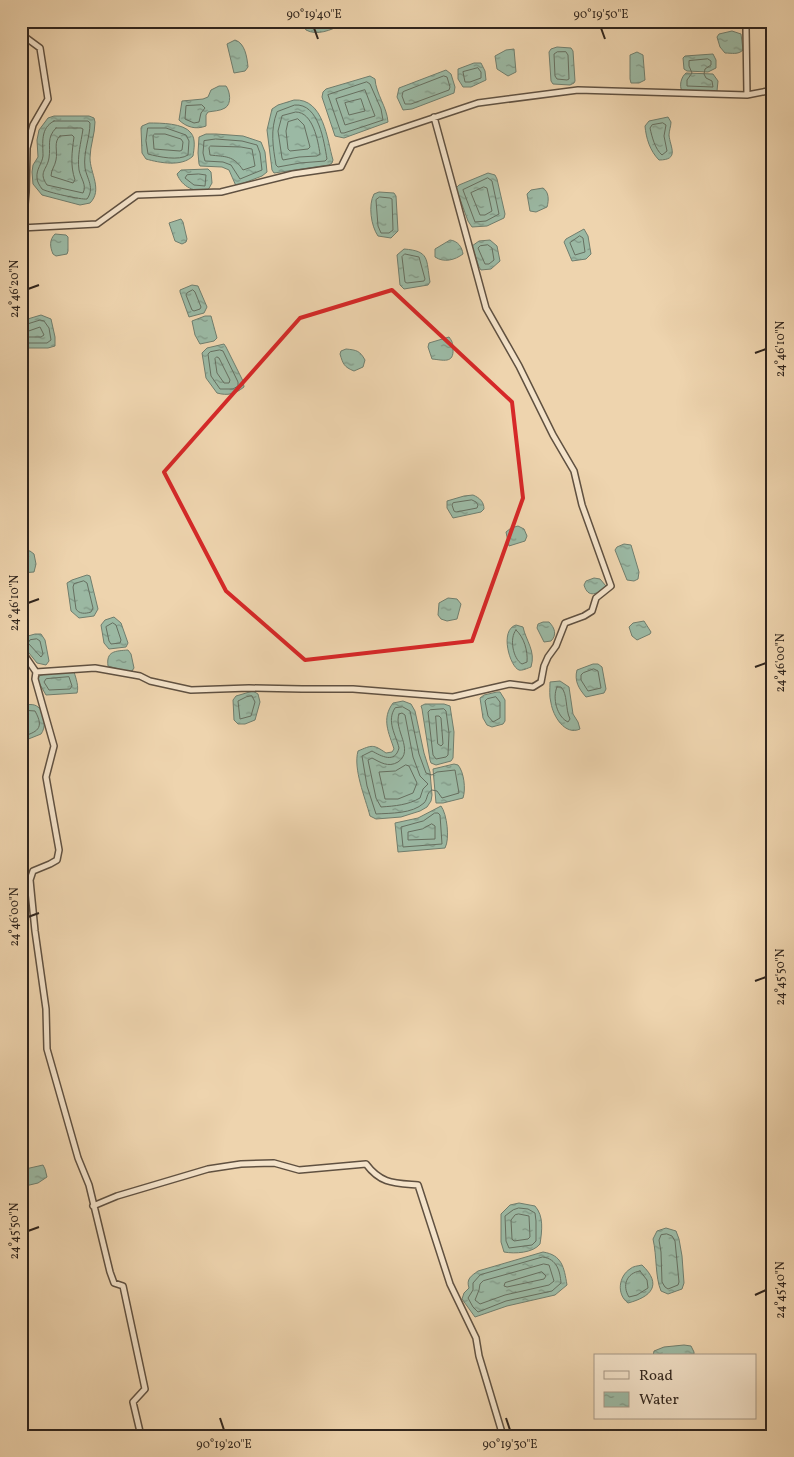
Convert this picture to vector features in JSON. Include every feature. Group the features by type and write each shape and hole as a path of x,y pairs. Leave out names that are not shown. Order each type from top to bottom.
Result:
{"street":[{"path":"744,21 746,28 747,95"},
{"path":"21,34 40,48 48,99 33,125 27,148 26,192 22,228 97,224 137,195 221,192 294,174 341,167 352,145 478,104 578,90 747,95 773,90"},
{"path":"36,672 94,668 140,676 150,681 191,690 353,688 452,697 510,684 534,687 541,682 544,666 556,646 565,623 592,611 596,598 611,586 582,505 574,471 486,308 434,117"},
{"path":"21,650 36,672 35,679 54,746 46,777 59,850 57,860 33,871 30,880 46,1009 47,1049 78,1158 89,1185 110,1272 114,1283 118,1286 123,1286 145,1389 133,1402 140,1436"},
{"path":"94,1206 117,1196 208,1169 241,1164 274,1164 299,1170 366,1164 375,1176 392,1182 418,1185 450,1284 476,1338 479,1356 503,1436"}],"highlighted area":[{"path":"392,290 512,402 523,498 472,641 305,660 226,591 164,472 300,318"}],"water":[{"path":"301,21 342,21 341,25 333,29 324,32 310,32 306,30"},
{"path":"732,31 741,34 743,50 737,53 725,53 720,47 717,37 719,34"},
{"path":"235,40 243,47 248,67 245,71 234,73 227,44"},
{"path":"557,47 571,48 573,51 575,81 570,85 553,84 551,81 549,52"},
{"path":"514,49 516,72 508,76 497,69 495,56 506,50"},
{"path":"637,52 643,55 645,80 639,83 631,83 630,55"},
{"path":"713,54 716,60 716,68 708,72 687,71 684,69 683,58 685,56"},
{"path":"474,63 481,63 485,71 486,80 471,87 463,87 458,79 458,69"},
{"path":"446,70 451,74 455,87 454,93 412,109 403,110 397,97 399,88"},
{"path":"686,73 713,74 718,81 717,91 714,93 682,91 681,82"},
{"path":"370,76 375,79 388,122 344,138 335,136 322,97 323,92 326,89"},
{"path":"219,86 226,86 229,91 229,104 223,109 208,112 206,115 206,126 199,128 191,127 179,120 182,101 203,99 208,97 211,90"},
{"path":"294,100 304,101 318,113 326,132 333,160 329,165 274,173 267,130 272,109"},
{"path":"54,116 89,116 94,118 95,126 90,158 96,187 94,198 90,203 80,205 42,195 33,184 32,172 33,165 38,157 37,140 39,130 48,118"},
{"path":"668,117 671,122 669,135 672,155 670,158 659,160 649,144 645,126 649,121"},
{"path":"149,123 172,124 188,130 194,138 193,156 177,163 164,163 146,159 142,153 141,128"},
{"path":"206,134 243,136 261,142 265,152 267,172 262,176 236,186 229,170 222,167 200,166 198,153 199,137"},
{"path":"208,169 211,172 212,183 208,190 203,191 189,188 179,179 177,174 181,170"},
{"path":"488,173 495,175 497,179 505,214 504,218 487,226 472,227 456,188"},
{"path":"543,188 548,196 547,207 536,212 530,211 527,194 531,190"},
{"path":"379,192 394,193 396,196 398,231 391,238 378,236 372,221 372,199 374,194"},
{"path":"181,219 187,239 182,244 175,241 169,223"},
{"path":"584,229 588,236 591,254 586,259 572,261 564,242"},
{"path":"55,234 68,237 67,254 56,256 53,254 51,244"},
{"path":"450,240 459,245 463,254 449,260 435,257 435,249"},
{"path":"490,240 497,246 500,261 491,269 481,270 472,246 479,241"},
{"path":"404,249 423,254 427,262 430,282 428,285 404,289 400,285 397,255"},
{"path":"192,285 198,286 207,307 204,313 189,317 180,290"},
{"path":"41,315 51,319 55,346 48,348 21,348 21,321"},
{"path":"205,316 211,316 217,338 214,341 200,344 195,335 192,321"},
{"path":"449,337 453,345 452,357 447,360 432,359 428,347 429,343"},
{"path":"224,344 243,381 244,387 228,394 217,393 206,378 202,353 207,348"},
{"path":"346,349 360,353 365,360 363,367 354,371 343,363 340,354 341,351"},
{"path":"473,495 481,500 484,509 481,512 453,518 447,508 447,501"},
{"path":"518,526 524,529 527,536 525,541 509,546 506,532"},
{"path":"624,544 631,545 639,572 638,579 634,581 627,580 615,550"},
{"path":"21,550 30,551 34,554 36,564 34,572 21,573"},
{"path":"87,575 90,576 98,609 94,616 79,618 71,611 67,583"},
{"path":"594,578 600,579 606,586 597,593 591,594 584,585 586,581"},
{"path":"448,598 457,599 461,604 457,619 447,621 441,619 438,615 439,603"},
{"path":"114,617 121,623 128,643 126,647 109,649 104,643 101,625 105,620"},
{"path":"644,621 651,632 637,640 632,636 629,627 633,623"},
{"path":"549,622 554,629 555,634 551,641 544,642 537,628 538,624"},
{"path":"516,625 523,627 532,656 531,667 522,670 519,670 512,662 507,641 511,628"},
{"path":"41,634 45,640 49,661 46,665 37,663 21,643 21,638"},
{"path":"128,650 131,654 134,668 132,671 108,666 108,657 112,653"},
{"path":"598,664 602,667 606,689 604,693 586,697 578,685 576,678 577,670"},
{"path":"74,672 77,693 46,695 38,681 39,676 45,674"},
{"path":"560,681 569,687 573,714 580,729 569,730 561,724 554,714 550,698 550,682"},
{"path":"253,691 258,694 260,702 255,720 245,724 238,724 234,720 233,700 236,696"},
{"path":"500,692 505,700 505,721 503,724 492,727 487,725 483,718 480,698"},
{"path":"403,701 411,704 415,711 430,772 431,801 427,807 420,811 401,817 376,819 370,816 360,783 357,766 358,751 372,746 386,753 392,752 394,749 388,732 387,715 393,703"},
{"path":"425,704 444,704 450,706 454,732 453,758 451,761 436,765 431,763 421,706"},
{"path":"21,705 36,706 41,710 44,728 41,734 21,742"},
{"path":"454,764 458,765 463,776 463,798 436,803 433,769"},
{"path":"441,806 447,827 447,844 445,848 398,852 395,823 418,818"},
{"path":"43,1165 47,1177 38,1183 21,1187 21,1170"},
{"path":"519,1203 535,1206 538,1210 542,1224 540,1244 524,1252 504,1252 501,1242 501,1214 510,1205"},
{"path":"666,1228 676,1231 679,1239 684,1283 682,1289 668,1294 661,1291 659,1285 653,1239 657,1231"},
{"path":"543,1252 554,1256 561,1263 567,1285 555,1295 507,1306 475,1317 462,1299 464,1293 469,1288 468,1282 471,1276 478,1271"},
{"path":"642,1265 648,1272 653,1284 648,1294 628,1303 620,1290 621,1280 631,1268"},
{"path":"691,1346 694,1354 653,1354 654,1351 664,1347"}]}
